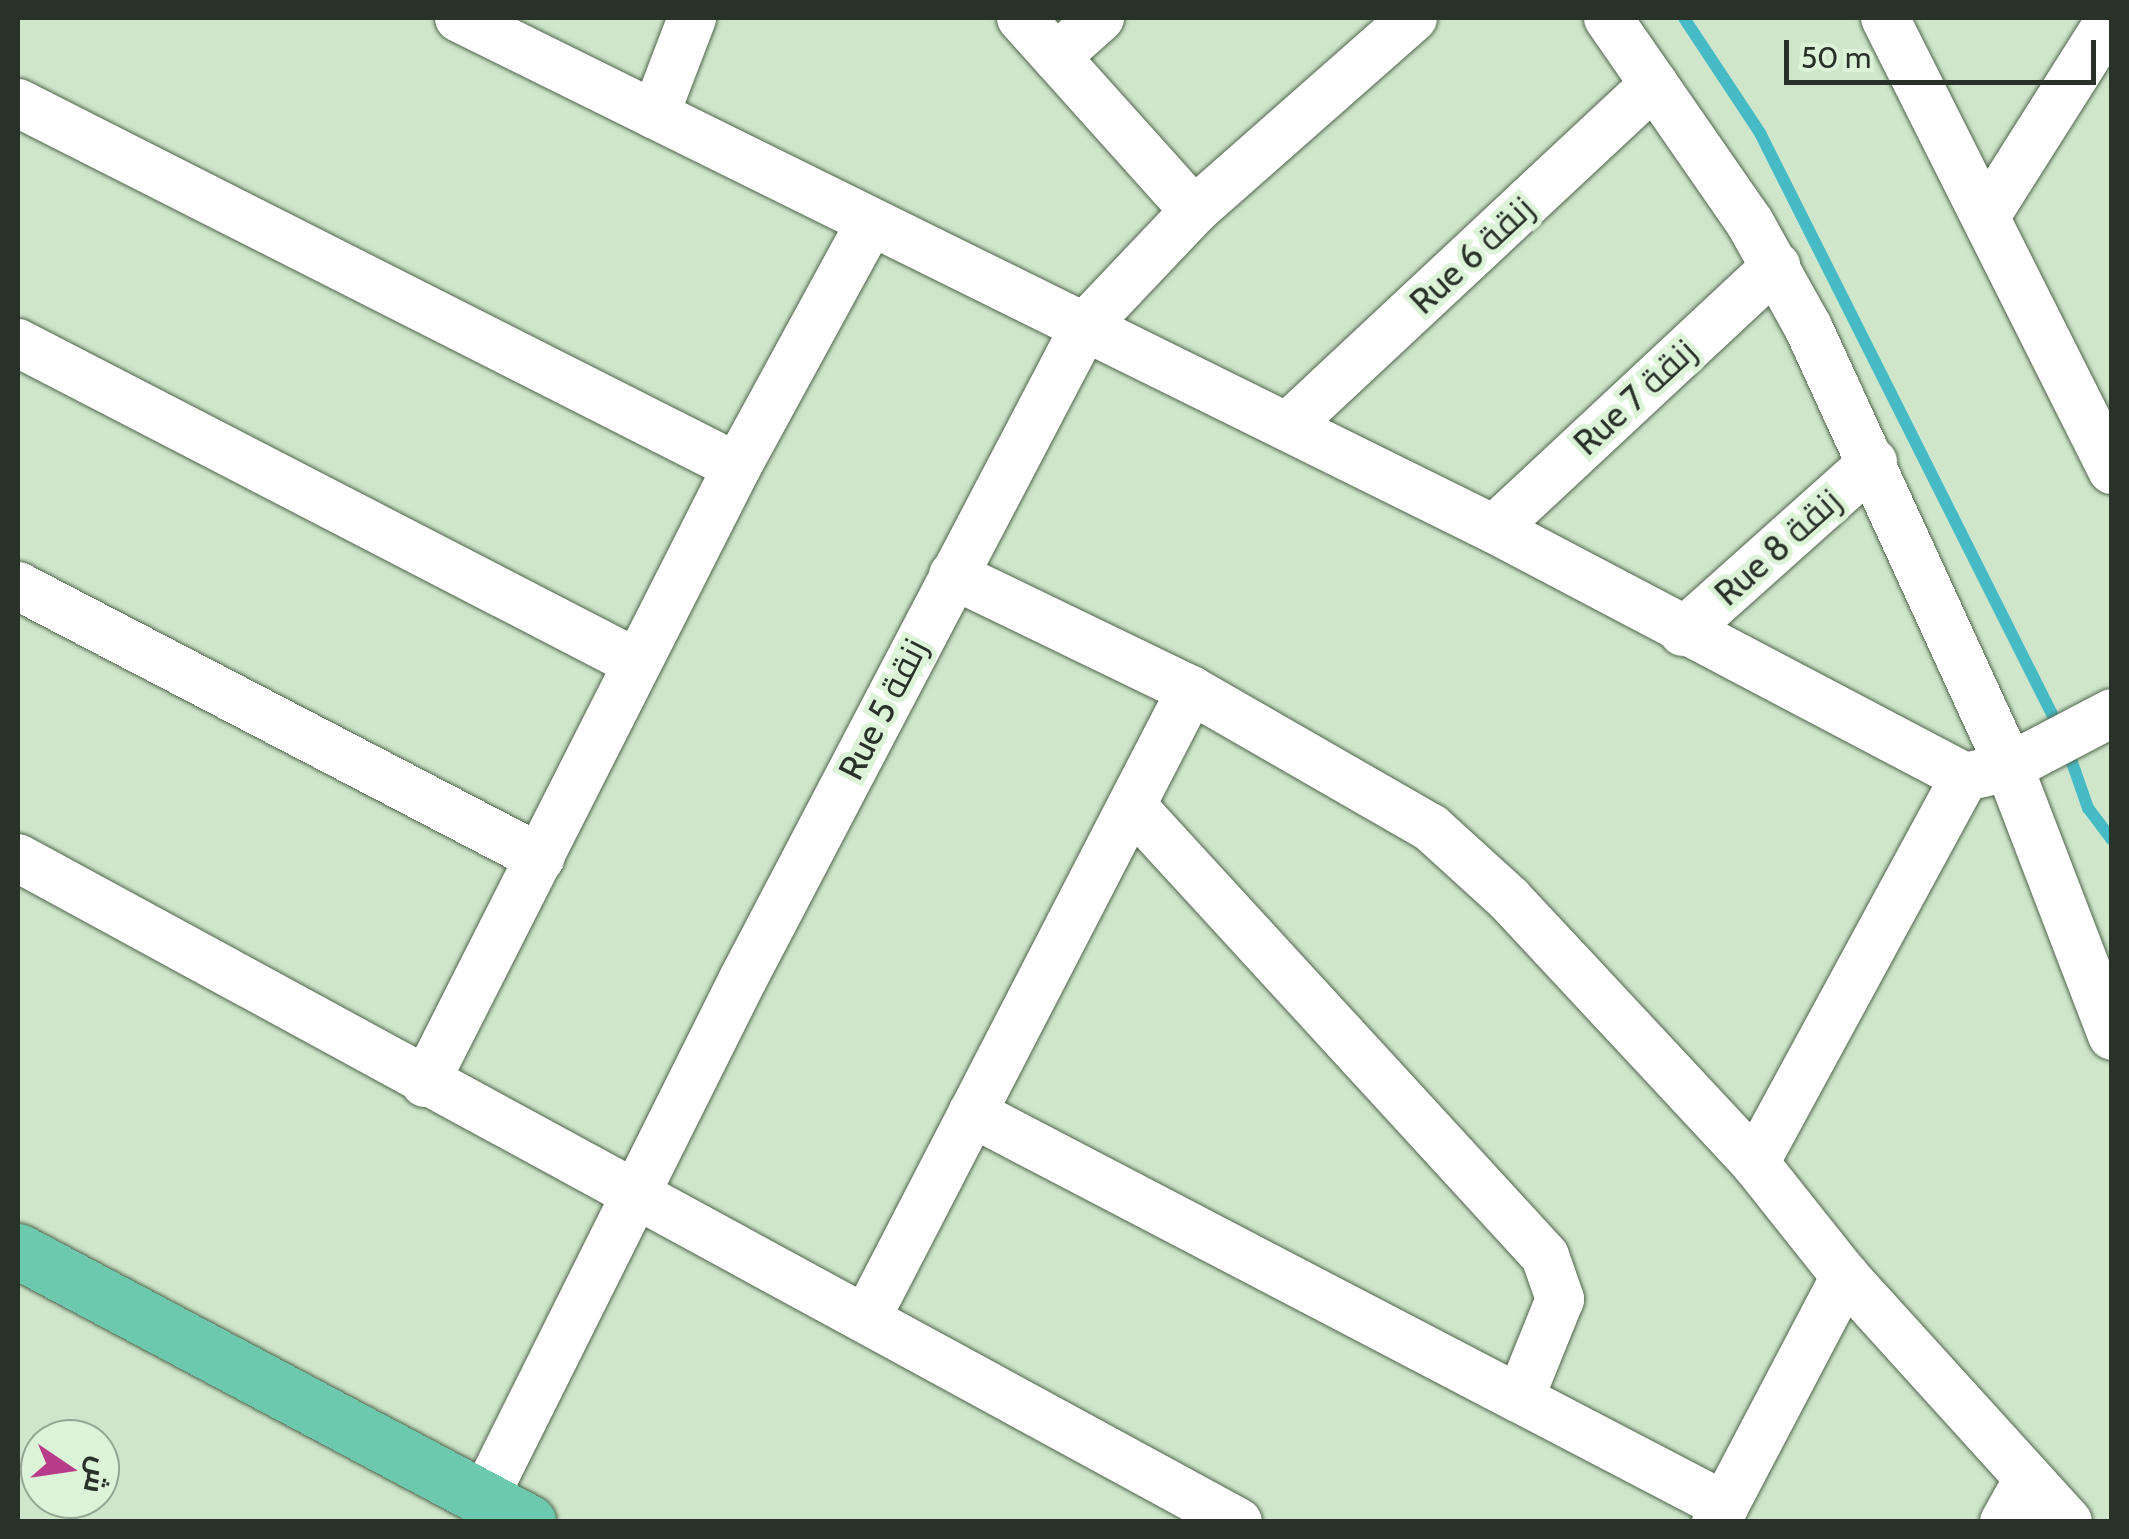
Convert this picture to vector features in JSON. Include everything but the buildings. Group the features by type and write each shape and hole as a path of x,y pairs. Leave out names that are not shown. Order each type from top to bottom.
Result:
{"highway":[{"path":"18,1251 506,1510"}],"street":[{"path":"460,18 1494,529 1683,632 1987,772"},
{"path":"655,115 692,18"},
{"path":"1021,18 1194,211"},
{"path":"1056,56 1100,18"},
{"name":"Rue 5 زنقة","path":"506,1510 633,1196 1085,326 1194,211 1413,18"},
{"path":"1608,18 1776,266 1873,462 1987,772 2112,1036"},
{"path":"1885,18 2109,453"},
{"path":"1986,216 2111,18"},
{"name":"Rue 6 زنقة","path":"1288,426 1654,84"},
{"path":"18,103 737,467"},
{"path":"425,1083 737,467 870,222"},
{"name":"Rue 7 زنقة","path":"1494,529 1776,266"},
{"path":"18,342 637,663"},
{"name":"Rue 8 زنقة","path":"1683,632 1873,462"},
{"path":"953,575 1191,690 1431,828 1509,899 1755,1163 1845,1276 2068,1522"},
{"path":"18,586 540,858"},
{"path":"866,1317 1134,807 1191,690"},
{"path":"1755,1163 1987,772 2112,714"},
{"path":"1134,807 1545,1256 1557,1278 1557,1314 1520,1398"},
{"path":"18,858 425,1083 866,1317 1238,1522"},
{"path":"972,1113 1520,1398 1720,1514 1845,1276"},
{"path":"2004,1522 2028,1479"}],"waterway":[{"path":"1684,18 1760,133 2060,730"},
{"path":"2067,748 2088,808 2112,840"}]}
